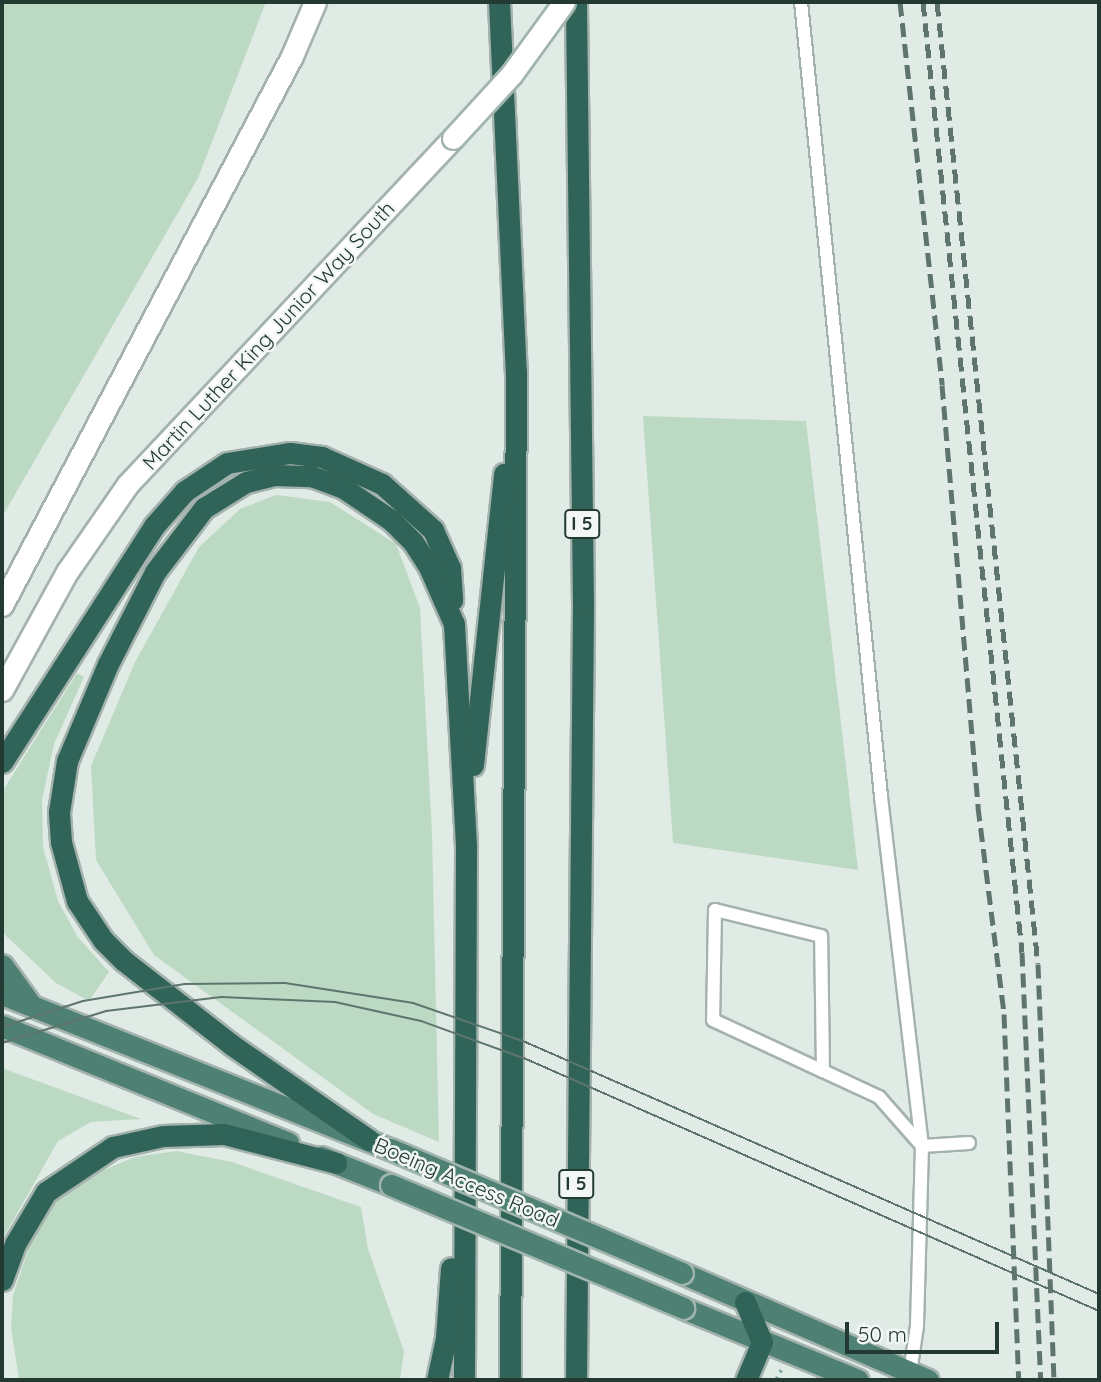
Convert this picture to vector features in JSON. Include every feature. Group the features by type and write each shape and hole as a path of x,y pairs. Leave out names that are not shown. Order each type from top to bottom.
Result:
{"highway":[{"path":"492,2 506,144"},
{"path":"499,2 516,371 510,1380"},
{"name":"I 5","path":"576,2 583,604 576,1380"},
{"path":"466,848 516,371"},
{"path":"2,762 154,526 185,491 227,463 290,453 312,456 354,469 382,484 433,530 450,568 466,848 464,1380"},
{"path":"369,1140 232,1045 103,940 77,901 68,873 59,812 61,789 80,726 155,572 204,508 246,482 275,475 311,476 365,499 413,542 440,585 454,624"},
{"path":"2,965 33,1006"},
{"name":"Boeing Access Road","path":"2,994 369,1140 919,1377"},
{"name":"Boeing Access Road","path":"2,1026 858,1380"},
{"path":"437,1380 446,1338 464,1111"},
{"path":"2,1280 15,1244 46,1192 113,1147 163,1136 224,1135 336,1163"},
{"path":"745,1302 762,1342 746,1380"}],"main road":[{"path":"2,605 292,56 315,2"},
{"name":"Martin Luther King Junior Way South","path":"2,690 67,572 128,484 511,75 564,2"}],"lane":[{"path":"801,2 881,797 922,1146 917,1326 919,1377"},
{"path":"823,1071 821,936 715,910 713,1020 878,1097 922,1146"},
{"path":"922,1146 969,1143"}],"green space":[{"path":"2,2 266,2 198,178 2,517"},
{"path":"643,416 806,421 858,870 673,843"},
{"path":"276,495 330,502 396,544 420,608 432,833 439,1142 373,1114 154,955 96,860 91,766 135,662 199,547 240,509"},
{"path":"77,673 84,677 54,744 42,800 43,847 58,901 77,936 109,972 89,1001 56,983 2,932 2,792"},
{"path":"2,1068 141,1119 91,1122 58,1141 2,1240"},
{"path":"176,1151 232,1162 361,1207 368,1249 404,1351 400,1380 19,1380 11,1328 13,1295 34,1233 56,1200 94,1174 135,1157"}],"tram line":[{"path":"2,1027 83,1001 185,984 285,983 413,1003 523,1041 1099,1294"},
{"path":"2,1043 106,1011 221,997 335,1002 421,1021 526,1059 1099,1311"}],"railway":[{"path":"900,2 942,385 978,807 1004,1014 1019,1380"},
{"path":"923,2 1022,952 1041,1380"},
{"path":"937,2 1038,964 1054,1380"}]}
